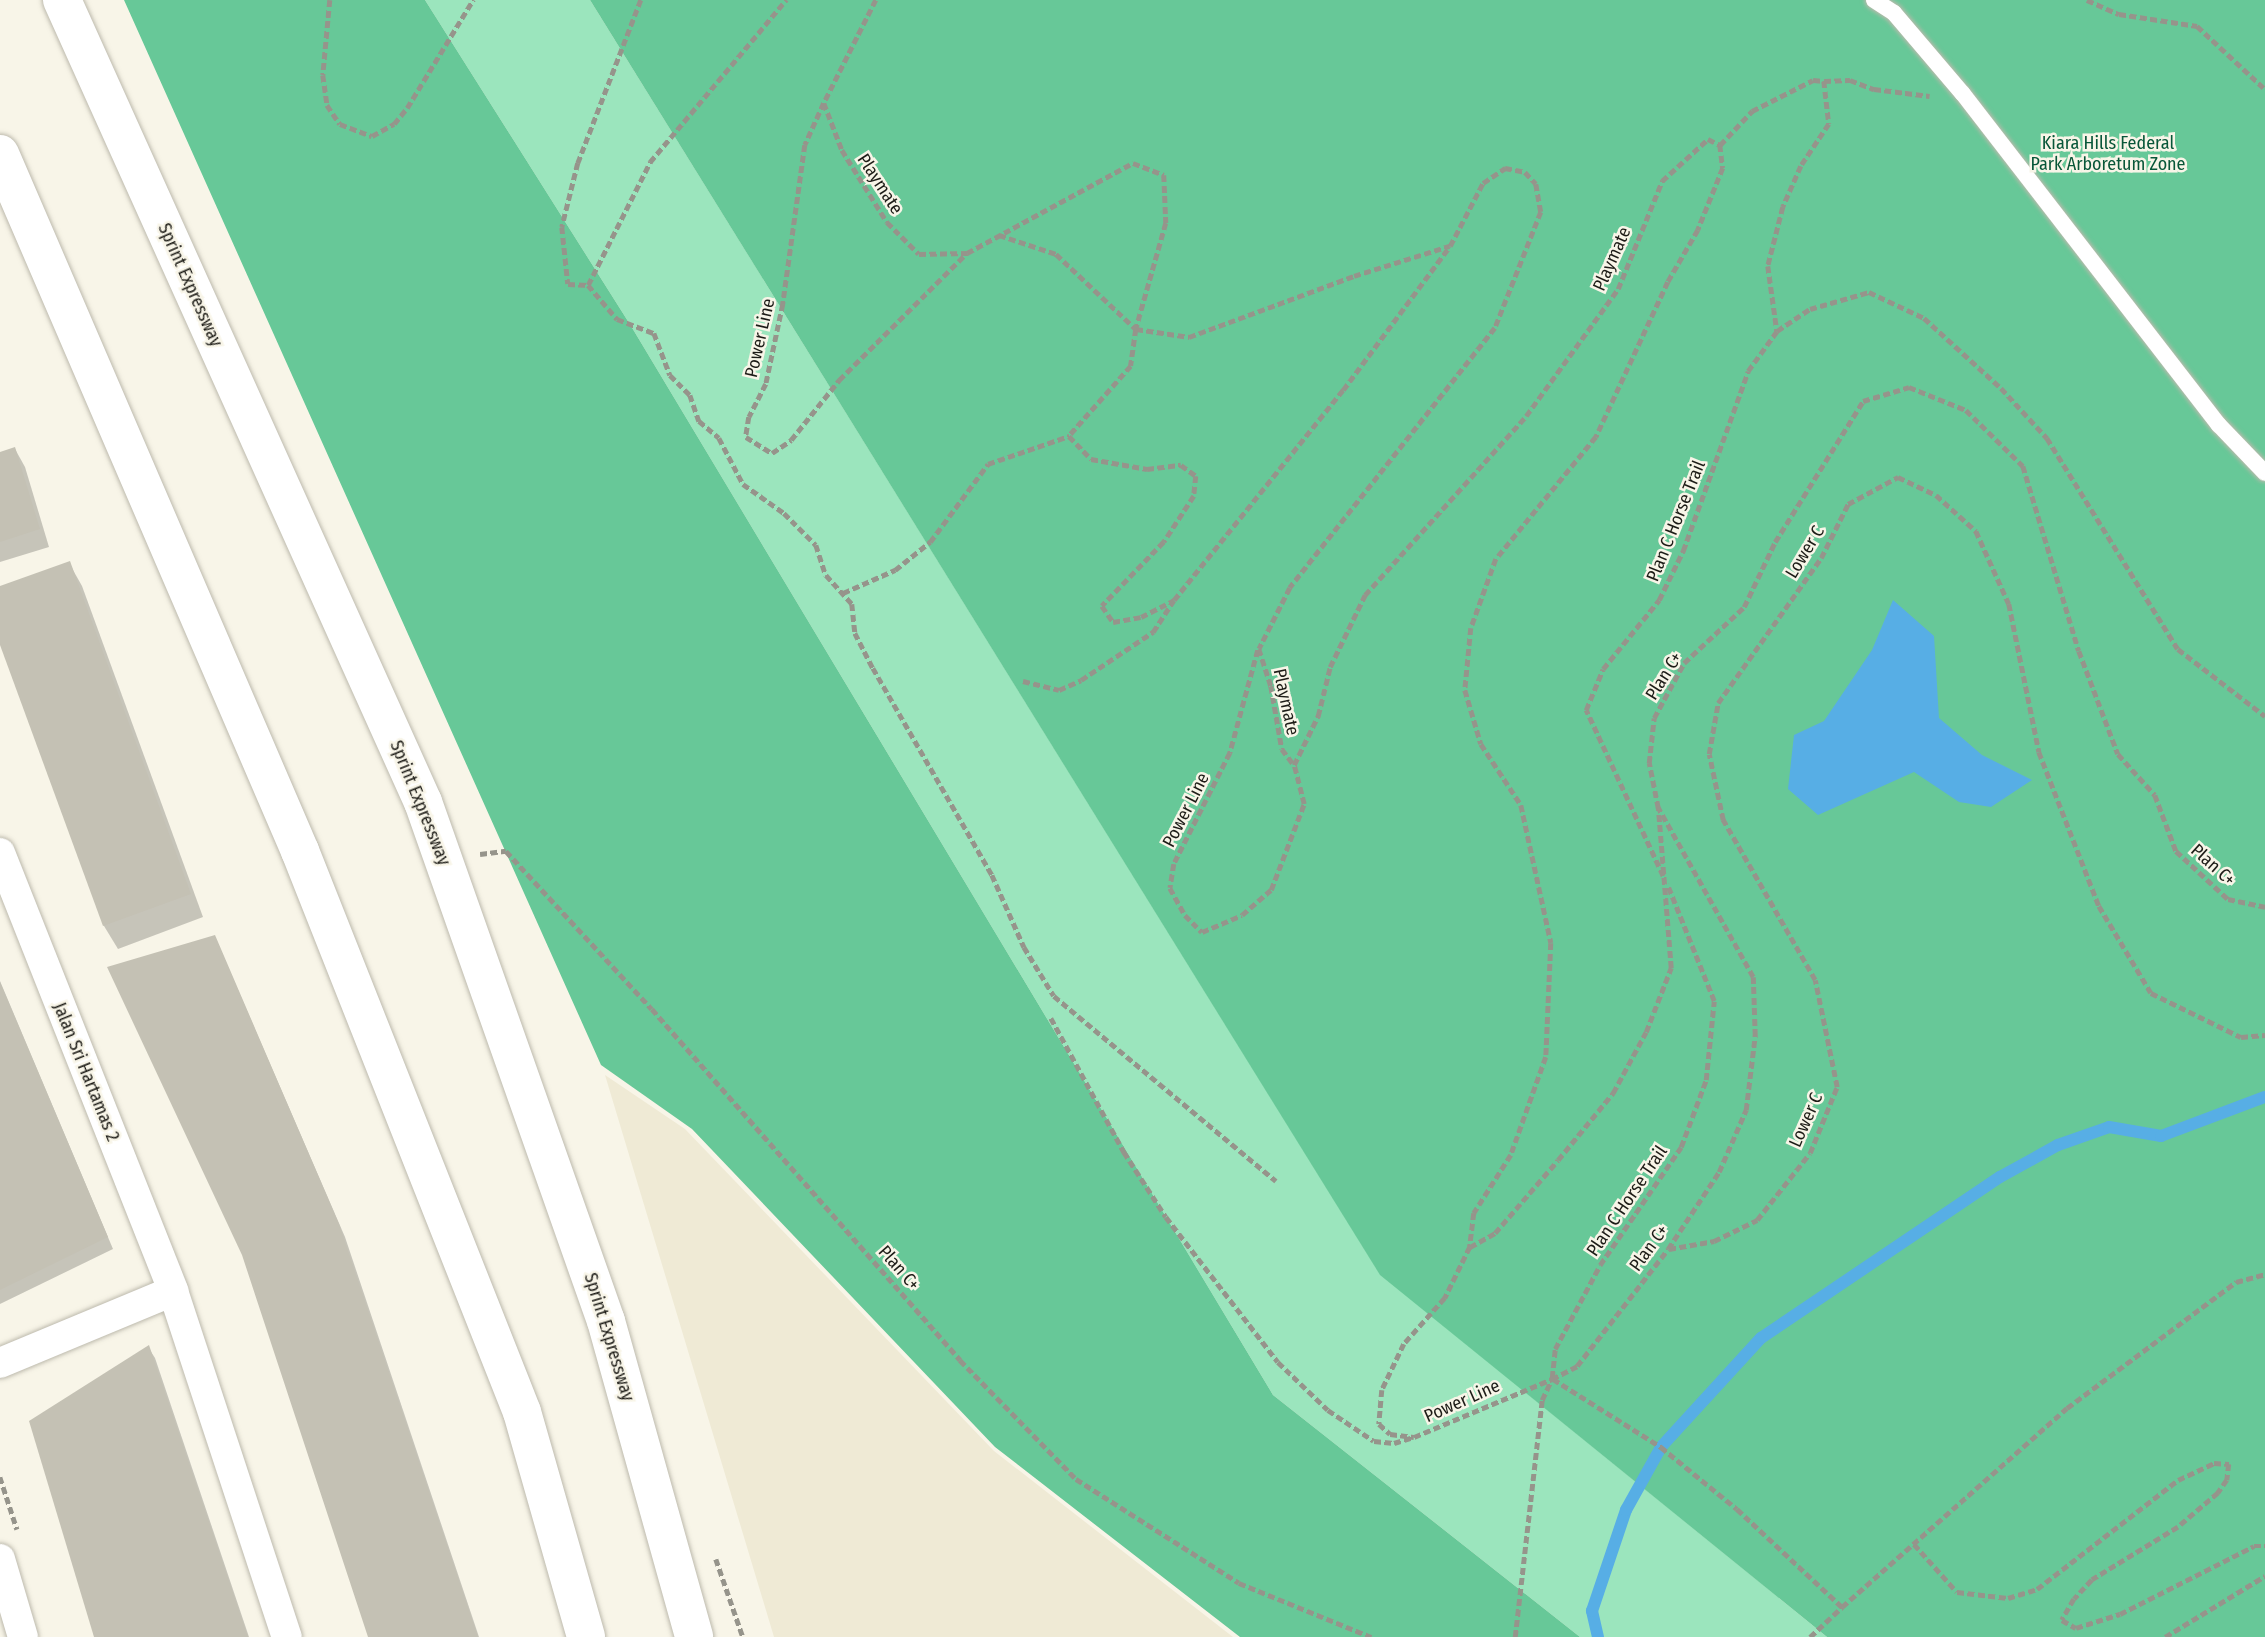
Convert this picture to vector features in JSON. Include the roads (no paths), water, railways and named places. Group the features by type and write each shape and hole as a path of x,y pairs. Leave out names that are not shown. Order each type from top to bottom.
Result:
{"highway":[{"name":"Sprint Expressway","path":"62,0 423,802 606,1321 694,1637"},
{"path":"0,154 300,851 497,1348 522,1412 586,1637"}],"street":[{"name":"Jalan Sri Hartamas 2","path":"0,853 173,1291 286,1637"},
{"path":"0,1363 173,1291"},
{"path":"0,1559 23,1637"}],"lane":[{"path":"1874,0 1894,12 1963,94 2219,425 2265,473"}],"water":[{"path":"1893,600 1934,636 1939,718 1982,755 2032,780 1991,807 1959,802 1914,772 1818,815 1788,789 1794,735 1824,721 1872,650"}],"waterway":[{"path":"1598,1637 1592,1611 1626,1510 1661,1447 1761,1338 2000,1177 2058,1145 2109,1127 2161,1136 2265,1097"}],"park label":[{"name":"Kiara Hills Federal Park Arboretum Zone","path":"2108,154"}]}
